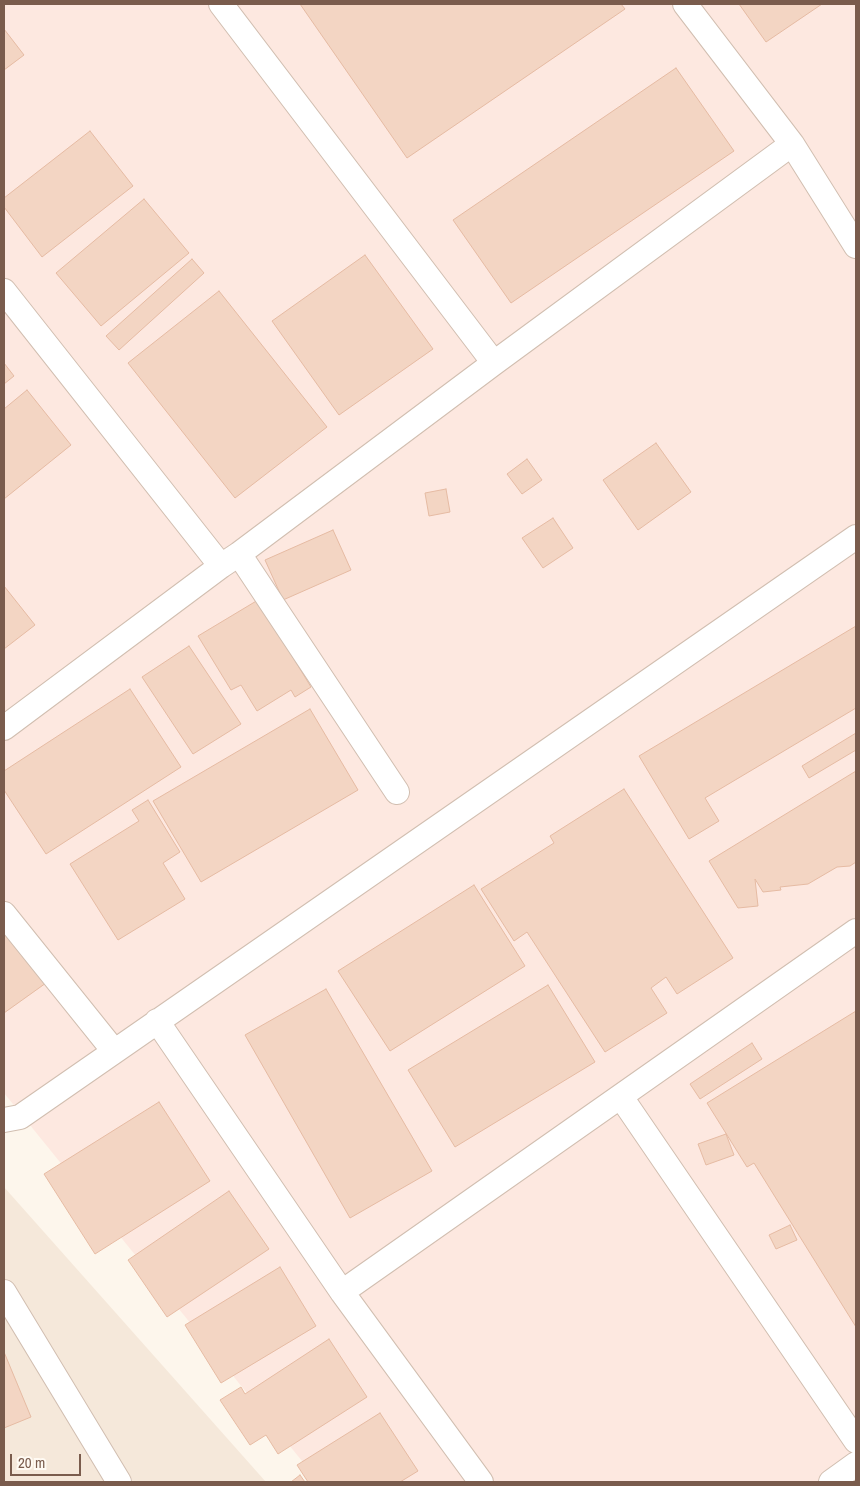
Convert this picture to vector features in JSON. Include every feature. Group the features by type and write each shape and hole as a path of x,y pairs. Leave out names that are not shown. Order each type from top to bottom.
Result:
{"street":[{"path":"221,4 494,363"},
{"path":"685,4 792,144 856,246"},
{"path":"4,728 792,144"},
{"path":"4,291 230,560 397,792"},
{"path":"4,1120 20,1116 856,537"},
{"path":"4,914 114,1051"},
{"path":"342,1292 856,931"},
{"path":"157,1021 342,1292 481,1482"},
{"path":"621,1097 856,1441"},
{"path":"4,1292 119,1482"},
{"path":"831,1482 856,1464"}],"shaded area":[{"path":"4,4 856,4 856,1482 319,1482 4,1093"},
{"path":"4,1187 266,1482 4,1482"}],"building":[{"path":"300,4 621,4 625,9 407,158"},
{"path":"739,4 822,4 766,42"},
{"path":"4,29 24,55 4,70"},
{"path":"676,68 734,151 511,303 453,220"},
{"path":"90,131 133,186 42,257 4,207 4,198"},
{"path":"144,199 189,253 101,326 56,273"},
{"path":"365,255 433,349 339,415 272,321"},
{"path":"192,259 204,273 119,350 106,336"},
{"path":"219,291 327,427 235,498 128,363"},
{"path":"4,363 14,376 4,384"},
{"path":"27,390 71,445 4,499 4,409"},
{"path":"656,443 691,492 638,530 603,480"},
{"path":"527,459 542,480 522,494 507,474"},
{"path":"446,489 450,512 429,516 425,493"},
{"path":"553,518 573,548 543,568 522,538"},
{"path":"333,530 351,570 283,600 265,560"},
{"path":"4,586 35,625 4,649"},
{"path":"258,600 311,687 295,697 291,690 257,711 241,685 231,690 198,636"},
{"path":"856,626 856,708 705,798 719,821 689,839 639,756"},
{"path":"189,646 241,724 193,754 142,677"},
{"path":"130,689 181,767 46,854 4,790 4,771"},
{"path":"310,709 358,790 201,882 153,801"},
{"path":"856,733 856,750 809,778 802,766"},
{"path":"856,771 856,862 850,866 837,867 808,884 780,887 781,890 763,892 755,879 758,906 738,908 709,861"},
{"path":"624,789 733,958 677,994 666,977 651,988 667,1013 605,1052 527,932 514,941 481,889 554,843 550,836"},
{"path":"148,800 180,852 163,863 185,899 118,940 70,864 139,821 132,810"},
{"path":"474,885 525,966 390,1051 338,971"},
{"path":"4,926 46,983 4,1013"},
{"path":"548,985 595,1062 455,1147 408,1070"},
{"path":"326,989 432,1171 350,1218 245,1035"},
{"path":"856,1011 856,1327 754,1163 747,1167 707,1103"},
{"path":"752,1043 762,1059 700,1099 690,1084"},
{"path":"159,1102 210,1181 95,1254 44,1174"},
{"path":"726,1134 734,1155 706,1165 698,1144"},
{"path":"229,1191 269,1249 167,1317 128,1260"},
{"path":"790,1225 797,1240 776,1249 769,1235"},
{"path":"280,1267 316,1326 221,1383 185,1325"},
{"path":"329,1339 367,1397 278,1454 266,1435 250,1445 220,1400 241,1387 245,1394"},
{"path":"4,1352 31,1417 4,1428"},
{"path":"380,1413 418,1471 400,1482 308,1482 297,1465"},
{"path":"300,1475 305,1482 291,1482"}]}
